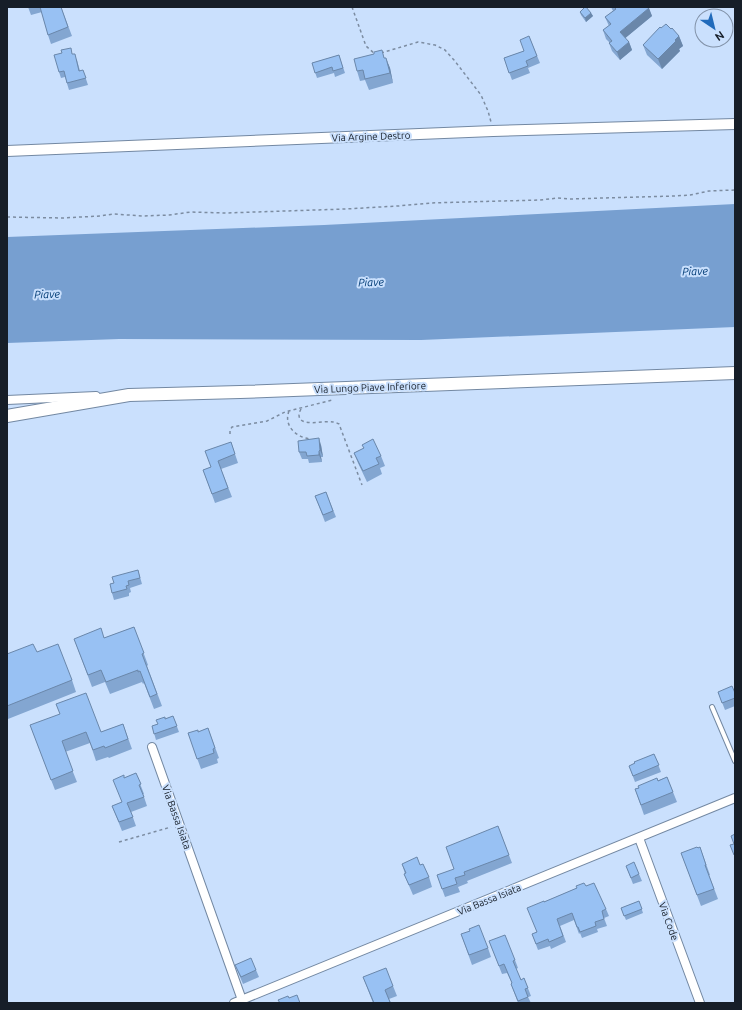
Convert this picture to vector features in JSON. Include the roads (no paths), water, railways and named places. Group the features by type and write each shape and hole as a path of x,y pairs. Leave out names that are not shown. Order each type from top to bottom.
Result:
{"main road":[{"name":"Via Lungo Piave Inferiore","path":"7,416 129,394 240,392 735,374"}],"street":[{"name":"Via Argine Destro","path":"7,152 493,131 735,124"},
{"path":"7,400 129,394"},
{"name":"Via Bassa Isiata","path":"152,747 242,1000"},
{"name":"Via Bassa Isiata","path":"234,1003 735,798"},
{"name":"Via Code","path":"639,838 700,1003"}],"lane":[{"path":"712,707 735,761"}],"water":[{"name":"Piave","path":"735,204 735,327 421,340 119,339 7,343 7,237 324,225"}]}
